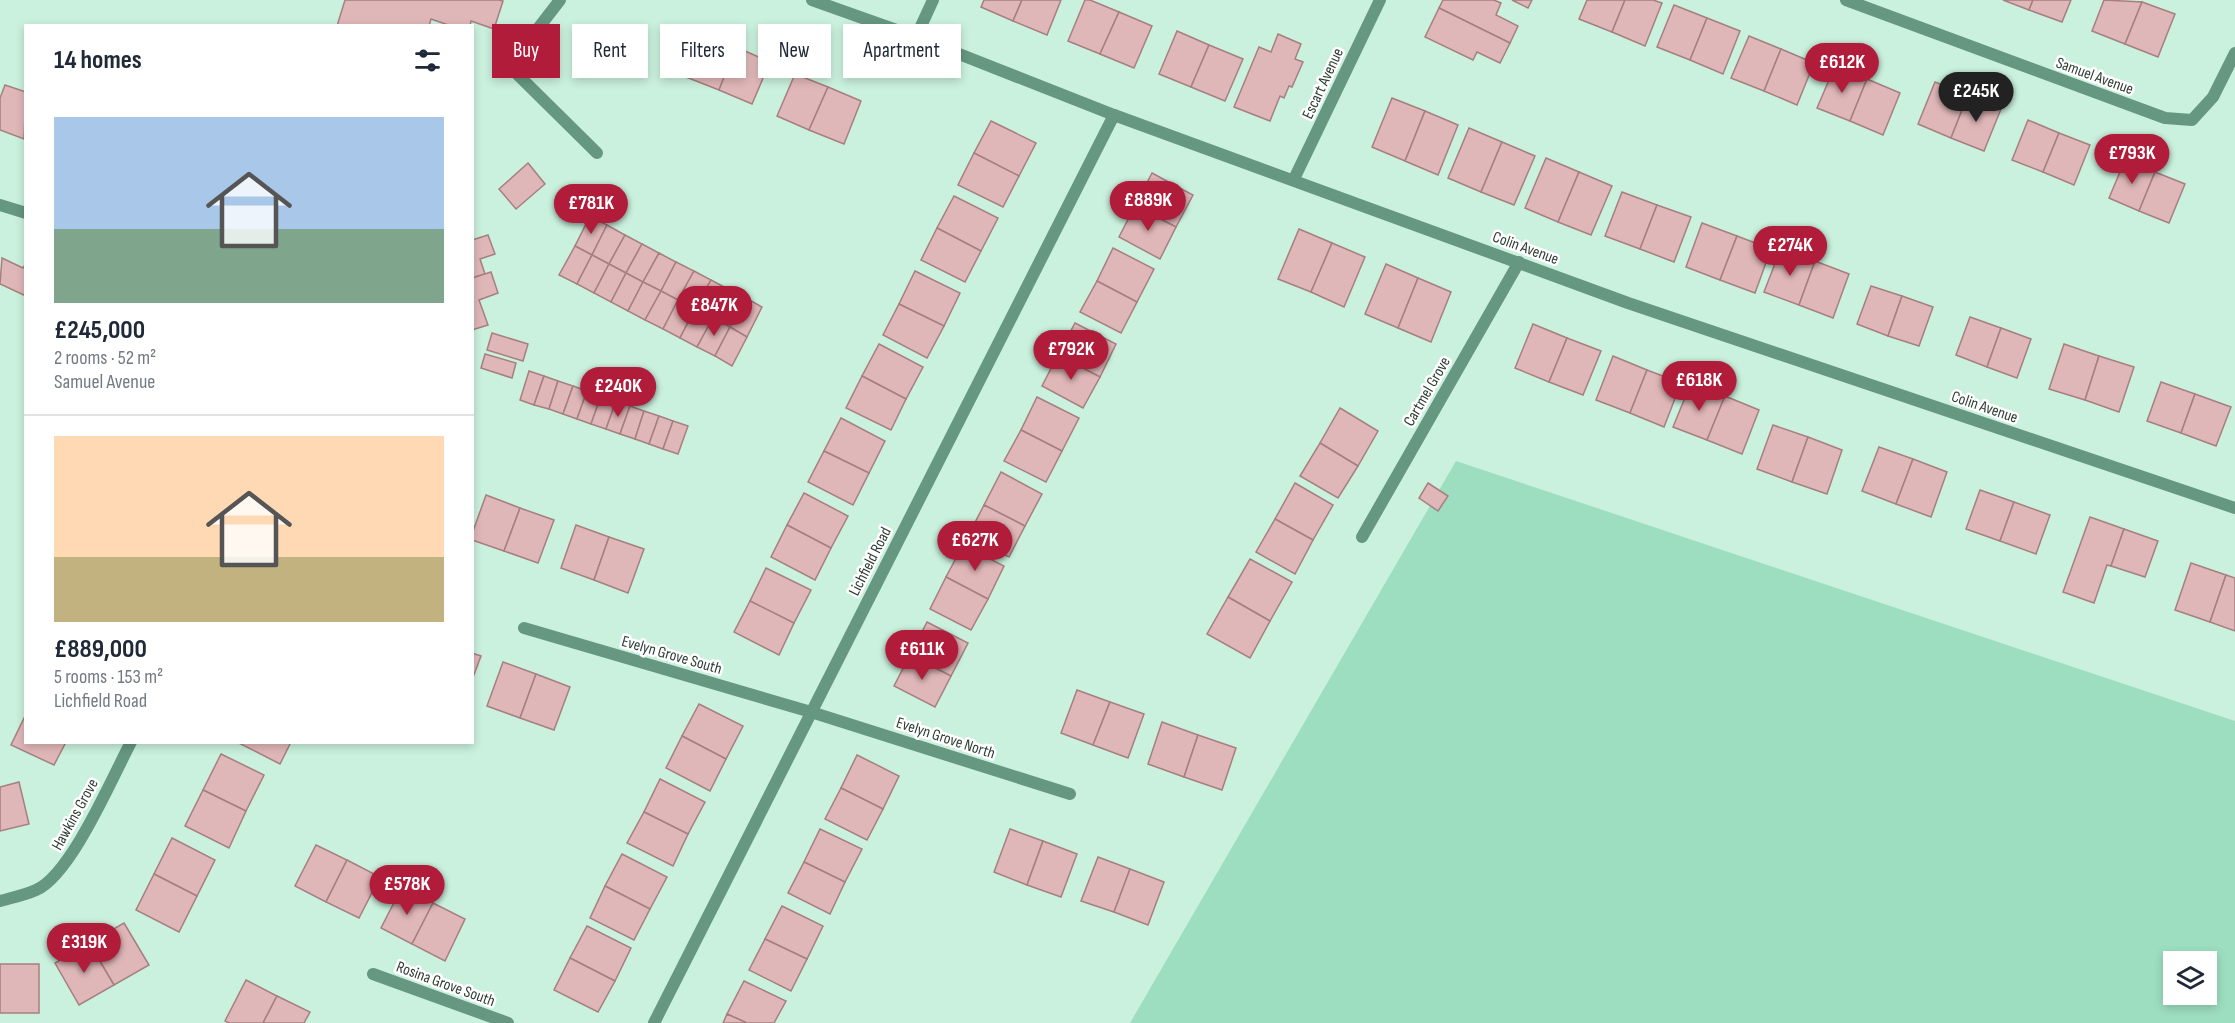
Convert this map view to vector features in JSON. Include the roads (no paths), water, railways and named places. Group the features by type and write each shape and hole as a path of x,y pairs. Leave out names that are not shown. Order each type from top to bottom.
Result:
{"street":[{"path":"560,0 509,66 597,153"},
{"name":"Colin Avenue","path":"812,0 879,24"},
{"path":"922,24 933,0"},
{"name":"Escart Avenue","path":"1294,179 1380,0"},
{"name":"Samuel Avenue","path":"1846,0 2165,118 2192,120 2213,97 2235,53"},
{"name":"Colin Avenue","path":"961,55 1114,115 1640,306 2235,508"},
{"name":"Lichfield Road","path":"654,1023 1114,115"},
{"path":"0,205 24,212"},
{"name":"Cartmel Grove","path":"1362,537 1519,262"},
{"name":"Evelyn Grove South","path":"524,628 811,712"},
{"name":"Evelyn Grove North","path":"811,712 1070,794"},
{"name":"Hawkins Grove","path":"0,901 38,890 64,866 84,833 130,744"},
{"name":"Rosina Grove South","path":"373,974 508,1023"}]}
